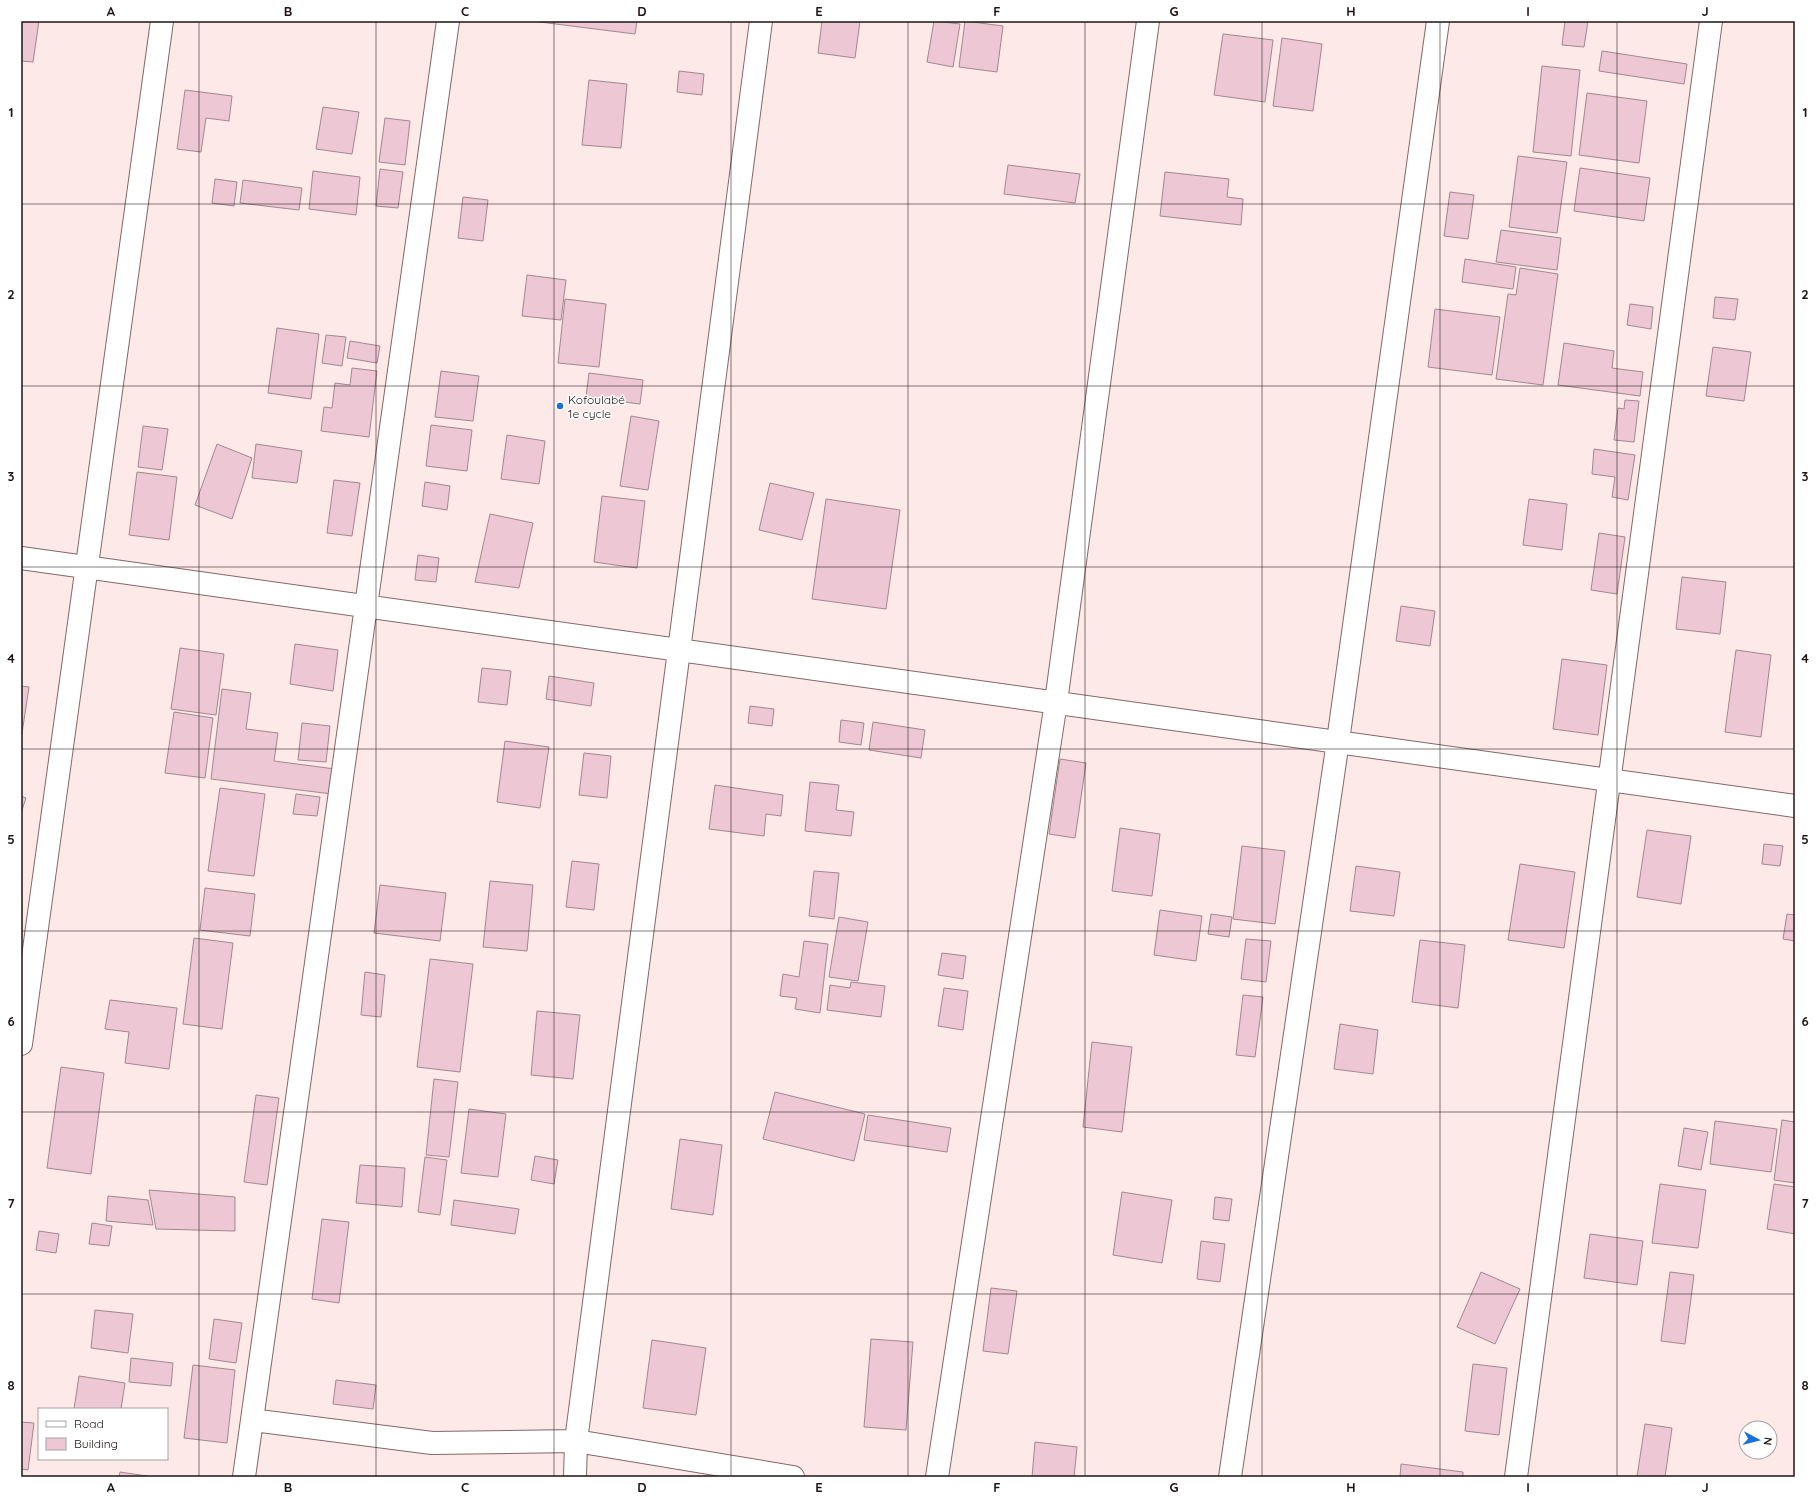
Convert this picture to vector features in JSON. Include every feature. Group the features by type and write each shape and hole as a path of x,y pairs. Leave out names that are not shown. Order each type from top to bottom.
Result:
{"street":[{"path":"21,1044 162,21"},
{"path":"244,1477 448,21"},
{"path":"575,1477 576,1441 761,21"},
{"path":"937,1477 1056,702 1148,21"},
{"path":"1230,1477 1338,741 1438,21"},
{"path":"1516,1477 1712,21"},
{"path":"21,558 1795,806"},
{"path":"252,1420 432,1443 576,1441 793,1477"}],"building":[{"path":"21,21 39,21 33,62 21,61"},
{"path":"532,21 637,21 635,34"},
{"path":"822,21 860,21 855,58 818,53"},
{"path":"934,21 960,24 953,67 927,62"},
{"path":"965,21 1003,26 997,72 959,67"},
{"path":"1565,21 1588,21 1584,47 1562,45"},
{"path":"1223,34 1273,40 1265,102 1214,95"},
{"path":"1282,38 1322,44 1313,111 1273,106"},
{"path":"1602,51 1687,64 1684,84 1599,71"},
{"path":"1542,66 1580,70 1571,156 1533,152"},
{"path":"679,71 704,74 702,95 677,92"},
{"path":"589,80 627,84 621,148 582,145"},
{"path":"185,90 232,96 229,121 206,118 201,152 177,149"},
{"path":"1587,93 1647,101 1639,163 1579,155"},
{"path":"323,107 359,112 352,154 316,149"},
{"path":"385,118 410,121 405,165 379,162"},
{"path":"1518,156 1567,162 1557,233 1509,227"},
{"path":"1008,165 1080,174 1075,203 1004,194"},
{"path":"1580,168 1650,178 1644,221 1574,211"},
{"path":"380,169 403,172 398,208 376,206"},
{"path":"313,171 360,177 356,215 309,209"},
{"path":"1165,172 1229,179 1227,197 1243,199 1241,225 1160,216"},
{"path":"215,179 237,182 234,206 212,203"},
{"path":"243,180 302,188 299,210 240,203"},
{"path":"1450,192 1474,195 1468,239 1444,236"},
{"path":"463,197 488,200 483,241 458,238"},
{"path":"1501,230 1561,238 1557,270 1496,262"},
{"path":"1465,259 1516,267 1513,289 1462,282"},
{"path":"1520,268 1558,274 1543,385 1496,379 1508,294 1516,295"},
{"path":"527,275 566,280 561,320 522,316"},
{"path":"1715,297 1738,299 1735,320 1713,318"},
{"path":"565,299 606,304 599,367 558,363"},
{"path":"1630,304 1653,307 1651,329 1627,325"},
{"path":"1435,309 1500,317 1492,375 1428,367"},
{"path":"277,328 319,334 311,399 268,393"},
{"path":"326,335 346,337 342,366 322,363"},
{"path":"350,341 380,346 377,363 347,358"},
{"path":"1564,343 1614,351 1612,368 1643,372 1640,396 1558,385"},
{"path":"1713,347 1751,352 1744,401 1706,396"},
{"path":"352,368 377,371 369,437 321,431 324,407 332,408 335,383 350,385"},
{"path":"441,371 479,376 473,421 435,417"},
{"path":"589,373 643,380 640,404 586,397"},
{"path":"1625,400 1639,401 1634,442 1614,440 1618,408 1624,409"},
{"path":"631,416 659,421 648,490 620,486"},
{"path":"431,425 472,430 467,471 426,466"},
{"path":"143,426 168,429 162,470 138,467"},
{"path":"507,435 545,441 539,484 501,479"},
{"path":"217,444 252,458 232,519 195,505"},
{"path":"256,444 302,451 297,483 252,478"},
{"path":"1594,449 1635,455 1628,500 1612,497 1615,477 1592,474"},
{"path":"137,472 177,477 169,540 129,535"},
{"path":"334,480 360,483 352,536 327,533"},
{"path":"425,482 450,486 447,510 422,506"},
{"path":"770,483 814,493 802,540 759,530"},
{"path":"602,496 645,501 637,568 594,562"},
{"path":"826,499 900,510 886,609 812,599"},
{"path":"1529,499 1567,504 1562,550 1523,545"},
{"path":"490,514 533,523 519,588 475,582"},
{"path":"1599,533 1625,537 1617,594 1591,590"},
{"path":"418,555 439,558 436,582 415,580"},
{"path":"1682,577 1726,582 1720,634 1676,629"},
{"path":"1401,606 1435,611 1430,646 1396,641"},
{"path":"295,644 338,650 333,691 290,684"},
{"path":"180,648 224,654 216,715 171,709"},
{"path":"1736,650 1771,655 1761,737 1725,732"},
{"path":"1562,659 1607,665 1598,735 1553,729"},
{"path":"482,668 511,671 507,705 478,702"},
{"path":"549,676 594,683 591,706 546,699"},
{"path":"21,686 29,687 21,740"},
{"path":"222,689 251,693 246,729 278,733 274,761 335,769 332,794 211,779"},
{"path":"750,706 774,709 772,726 748,723"},
{"path":"174,712 213,718 205,778 165,773"},
{"path":"841,720 864,723 861,745 839,742"},
{"path":"873,722 925,730 921,758 869,750"},
{"path":"302,723 330,726 326,762 298,760"},
{"path":"505,741 549,747 540,808 497,802"},
{"path":"584,753 611,756 607,798 579,795"},
{"path":"1060,759 1086,763 1075,838 1049,834"},
{"path":"810,782 839,785 836,810 854,812 851,836 805,831"},
{"path":"715,785 783,795 781,816 766,814 764,836 709,829"},
{"path":"220,788 265,794 254,876 208,871"},
{"path":"296,794 320,797 317,816 293,814"},
{"path":"21,796 26,798 21,813"},
{"path":"1120,828 1160,834 1152,896 1112,891"},
{"path":"1647,830 1691,836 1681,904 1637,897"},
{"path":"1764,844 1783,846 1780,866 1762,864"},
{"path":"1242,846 1285,851 1275,924 1233,919"},
{"path":"572,861 599,864 594,910 566,907"},
{"path":"1520,864 1575,872 1564,948 1508,940"},
{"path":"1356,866 1400,872 1394,916 1350,911"},
{"path":"814,871 839,873 834,919 809,916"},
{"path":"490,881 533,885 527,951 483,947"},
{"path":"380,885 446,893 440,941 374,933"},
{"path":"205,888 255,894 250,936 200,930"},
{"path":"1160,910 1202,916 1196,961 1154,955"},
{"path":"1211,914 1232,917 1229,937 1208,934"},
{"path":"1787,914 1795,915 1795,941 1783,939"},
{"path":"839,917 868,922 858,981 829,977"},
{"path":"194,938 233,943 222,1029 183,1024"},
{"path":"1246,939 1271,941 1266,982 1241,979"},
{"path":"1420,940 1465,945 1458,1008 1412,1002"},
{"path":"804,941 828,944 820,1013 795,1009 797,998 780,996 783,974 799,977"},
{"path":"942,953 966,956 963,979 938,975"},
{"path":"430,959 473,964 460,1072 417,1067"},
{"path":"365,972 385,975 381,1017 361,1015"},
{"path":"851,982 885,986 881,1017 827,1010 830,985 850,988"},
{"path":"944,988 968,991 963,1030 938,1026"},
{"path":"1243,995 1263,997 1255,1057 1236,1055"},
{"path":"110,1000 177,1008 169,1069 125,1063 129,1032 105,1029"},
{"path":"537,1011 580,1015 573,1079 531,1075"},
{"path":"1340,1024 1378,1030 1373,1074 1334,1069"},
{"path":"1092,1042 1132,1047 1122,1132 1083,1127"},
{"path":"61,1067 104,1073 91,1174 47,1168"},
{"path":"434,1079 458,1082 449,1157 426,1155"},
{"path":"775,1092 865,1114 854,1161 763,1139"},
{"path":"256,1095 279,1098 267,1185 244,1182"},
{"path":"469,1109 506,1114 498,1177 461,1173"},
{"path":"868,1115 951,1128 947,1152 864,1140"},
{"path":"1782,1120 1795,1122 1795,1183 1774,1180"},
{"path":"1715,1121 1777,1129 1771,1172 1710,1164"},
{"path":"1684,1128 1708,1132 1701,1170 1678,1166"},
{"path":"680,1139 722,1145 713,1215 671,1209"},
{"path":"535,1156 558,1160 554,1184 531,1180"},
{"path":"425,1157 447,1160 440,1215 418,1212"},
{"path":"360,1165 405,1168 402,1207 356,1203"},
{"path":"1660,1184 1706,1190 1698,1248 1652,1243"},
{"path":"1774,1184 1795,1187 1795,1234 1767,1229"},
{"path":"149,1190 235,1197 235,1231 156,1229"},
{"path":"1122,1192 1172,1200 1162,1263 1113,1255"},
{"path":"108,1196 148,1200 153,1225 106,1221"},
{"path":"1215,1197 1232,1199 1229,1221 1213,1219"},
{"path":"454,1200 519,1209 515,1234 451,1225"},
{"path":"322,1219 349,1222 339,1303 312,1299"},
{"path":"92,1223 112,1226 109,1246 89,1244"},
{"path":"39,1231 59,1234 56,1253 36,1250"},
{"path":"1590,1234 1643,1241 1637,1285 1584,1278"},
{"path":"1201,1241 1225,1244 1220,1282 1197,1279"},
{"path":"1481,1272 1520,1289 1495,1344 1457,1327"},
{"path":"1670,1272 1694,1275 1685,1344 1661,1341"},
{"path":"991,1288 1017,1291 1008,1354 983,1351"},
{"path":"95,1310 133,1314 128,1353 91,1348"},
{"path":"214,1319 242,1323 236,1363 209,1359"},
{"path":"871,1339 913,1342 906,1430 864,1427"},
{"path":"652,1340 706,1348 696,1415 643,1408"},
{"path":"131,1358 173,1363 171,1386 129,1382"},
{"path":"1473,1364 1507,1368 1499,1435 1465,1431"},
{"path":"193,1365 235,1370 227,1443 184,1438"},
{"path":"79,1376 125,1383 121,1408 74,1408"},
{"path":"336,1380 376,1385 373,1409 333,1404"},
{"path":"21,1422 34,1423 28,1470 21,1469"},
{"path":"1645,1424 1672,1428 1665,1477 1637,1477"},
{"path":"1035,1442 1077,1447 1074,1477 1032,1477"},
{"path":"1401,1464 1463,1472 1463,1477 1400,1477"},
{"path":"120,1472 147,1476 147,1477 119,1477"}],"place":[{"name":"Kofoulabé 1e cycle","path":"560,406"}]}
